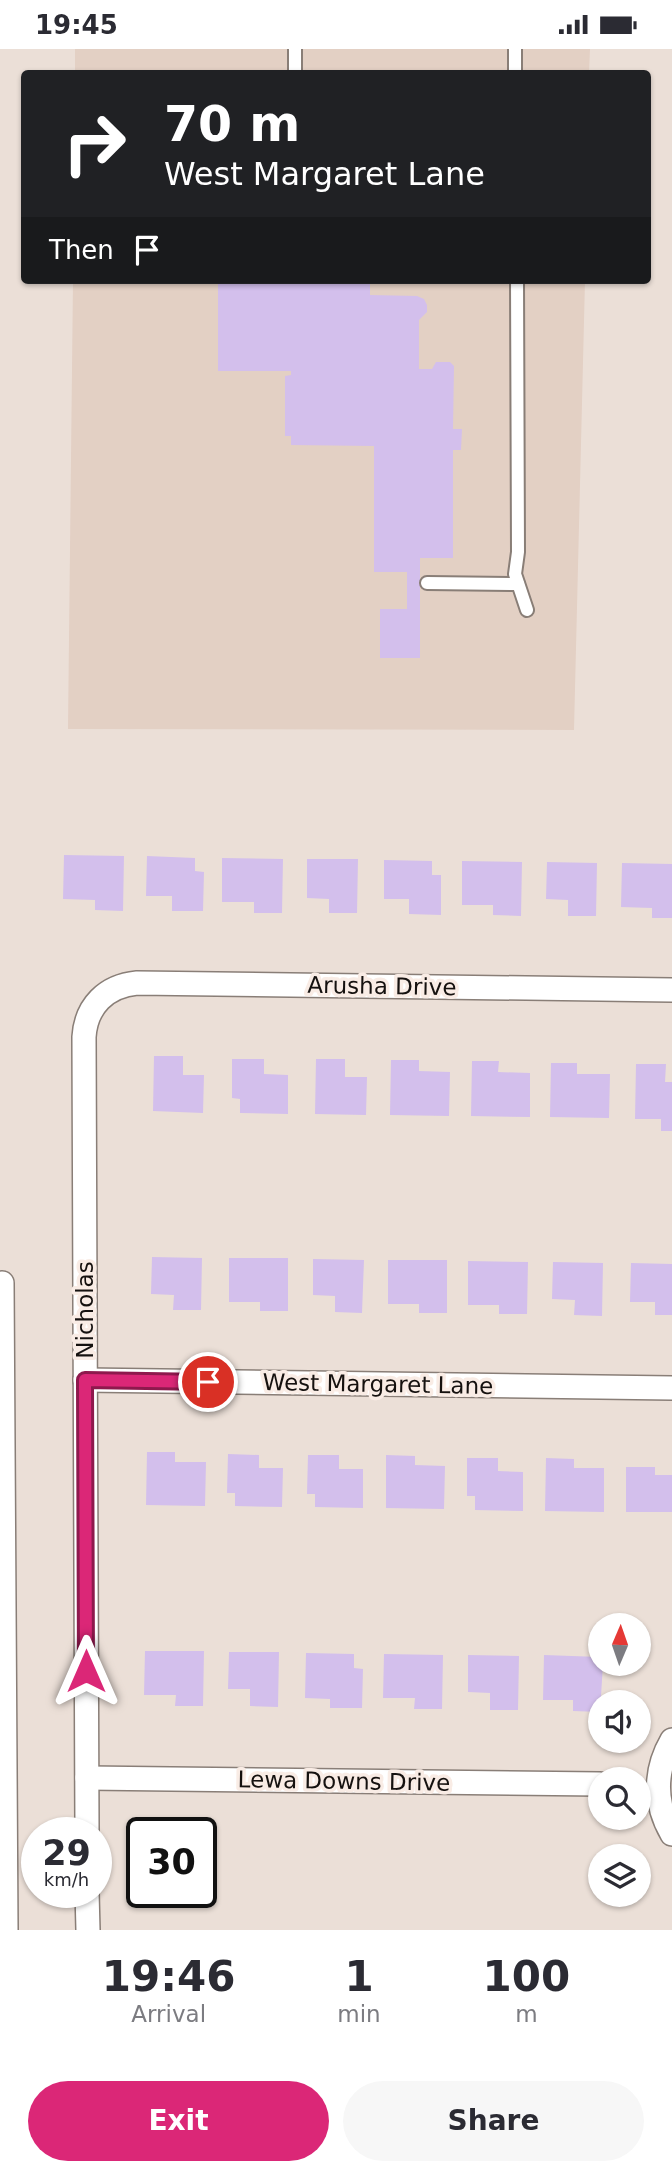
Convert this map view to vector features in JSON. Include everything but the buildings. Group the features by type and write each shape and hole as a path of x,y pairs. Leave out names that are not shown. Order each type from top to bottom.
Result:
{"street":[{"name":"Arusha Drive","path":"97,1000 114,988 137,983 672,990"},
{"name":"Nicholas","path":"87,1817 84,1037 87,1017 97,1000"},
{"path":"1,1283 6,1930"},
{"name":"West Margaret Lane","path":"85,1380 672,1388"},
{"path":"651,1780 672,1740"},
{"name":"Lewa Downs Drive","path":"87,1778 588,1784"},
{"path":"651,1790 672,1834"},
{"path":"87,1908 88,1930"}],"lane":[{"path":"295,49 295,70"},
{"path":"515,49 515,70"},
{"path":"517,284 518,552 515,573 527,610"},
{"path":"427,583 519,584"}],"shaded area":[{"path":"75,49 590,49 589,70 75,70"},
{"path":"73,284 585,284 574,730 68,729"}],"route":[{"path":"86,1671 85,1380 208,1382"}]}
